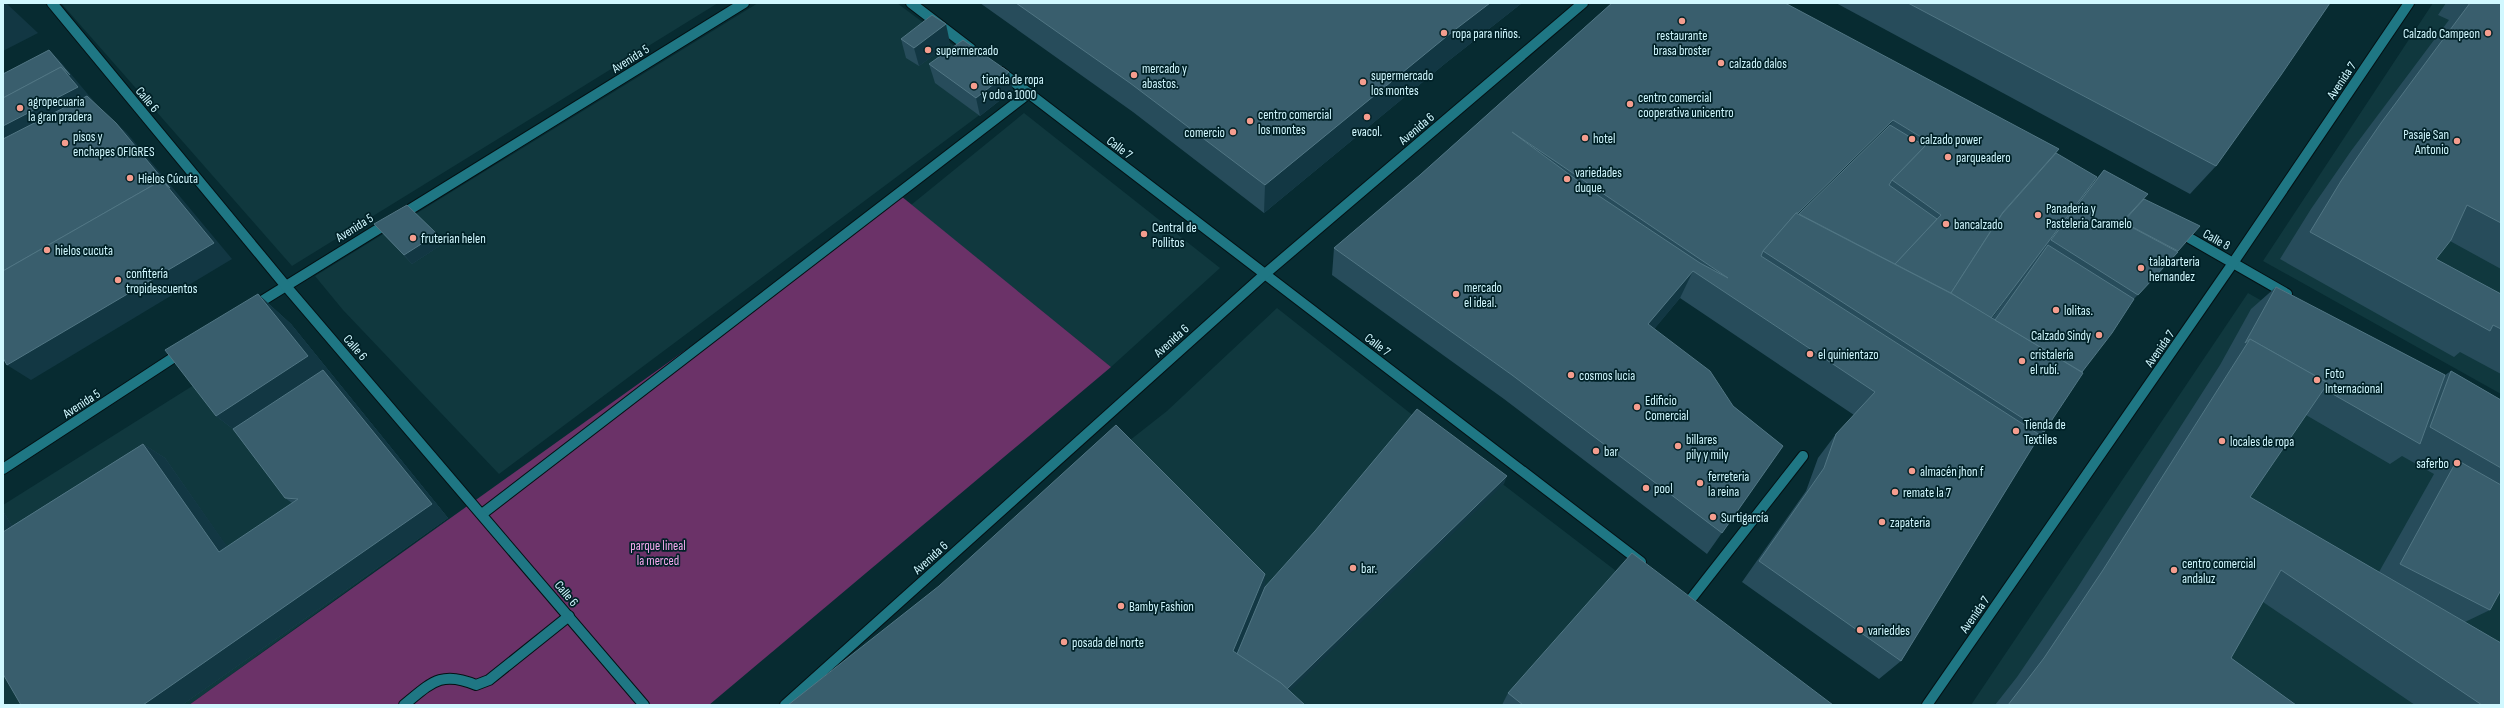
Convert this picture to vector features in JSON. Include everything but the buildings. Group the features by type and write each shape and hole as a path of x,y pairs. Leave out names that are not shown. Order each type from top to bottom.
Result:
{"street":[{"name":"Calle 6","path":"52,3 285,285 644,705"},
{"name":"Avenida 5","path":"246,311 285,285 744,3"},
{"path":"911,3 979,55"},
{"name":"Avenida 6","path":"785,705 1264,274 1583,3"},
{"name":"Avenida 7","path":"1927,705 2233,263 2409,3"},
{"name":"Calle 7","path":"992,64 1264,274 1647,566"},
{"path":"482,514 1028,93"},
{"name":"Calle 8","path":"2171,228 2295,298"},
{"name":"Avenida 5","path":"3,469 193,345"},
{"path":"1691,599 1803,456"},
{"path":"404,705 440,677 460,677 476,685 489,680 569,616"}],"shaded area":[{"path":"61,3 718,3 292,266"},
{"path":"758,3 897,3 1013,90 499,474 343,310 315,276"},
{"path":"2433,3 2501,3 2501,394 2263,261"},
{"path":"1024,113 1220,268 1111,367 911,205"},
{"path":"2248,293 2501,437 2501,705 1971,705"},
{"path":"1277,308 1415,417 1791,705 826,705 1120,448 1167,411"},
{"path":"291,324 448,518 189,705 3,705 3,505"}],"green space":[{"name":"parque lineal la merced","path":"901,196 1111,367 709,705 189,705"}],"place":[{"name":"restaurante brasa broster","path":"1682,21"},
{"name":"ropa para niños.","path":"1444,33"},
{"name":"Calzado Campeon","path":"2488,33"},
{"name":"supermercado","path":"928,50"},
{"name":"calzado dalos","path":"1721,63"},
{"name":"mercado y abastos.","path":"1134,75"},
{"name":"supermercado los montes","path":"1363,82"},
{"name":"tienda de ropa y odo a 1000","path":"974,86"},
{"name":"centro comercial cooperativa unicentro","path":"1630,104"},
{"name":"agropecuaria la gran pradera","path":"20,108"},
{"name":"evacol.","path":"1367,117"},
{"name":"centro comercial los montes","path":"1250,121"},
{"name":"comercio","path":"1233,132"},
{"name":"hotel","path":"1585,138"},
{"name":"calzado power","path":"1912,139"},
{"name":"Pasaje San Antonio","path":"2457,141"},
{"name":"pisos y enchapes OFIGRES","path":"65,143"},
{"name":"parqueadero","path":"1948,157"},
{"name":"Hielos Cúcuta","path":"130,178"},
{"name":"variedades duque.","path":"1567,179"},
{"name":"Panaderia y Pasteleria Caramelo","path":"2038,215"},
{"name":"bancalzado","path":"1946,224"},
{"name":"Central de Pollitos","path":"1144,234"},
{"name":"fruterian helen","path":"413,238"},
{"name":"hielos cucuta","path":"47,250"},
{"name":"talabarteria hernandez","path":"2141,268"},
{"name":"confitería tropidescuentos","path":"118,280"},
{"name":"mercado el ideal.","path":"1456,294"},
{"name":"lolitas.","path":"2056,310"},
{"name":"Calzado Sindy","path":"2099,335"},
{"name":"el quinientazo","path":"1810,354"},
{"name":"cristalería el rubí.","path":"2022,361"},
{"name":"cosmos lucia","path":"1571,375"},
{"name":"Foto Internacional","path":"2317,380"},
{"name":"Edificio Comercial","path":"1637,407"},
{"name":"Tienda de Textiles","path":"2016,431"},
{"name":"locales de ropa","path":"2222,441"},
{"name":"billares pily y mily","path":"1678,446"},
{"name":"bar","path":"1596,451"},
{"name":"saferbo","path":"2457,463"},
{"name":"almacén jhon f","path":"1912,471"},
{"name":"ferreteria la reina","path":"1700,483"},
{"name":"pool","path":"1646,488"},
{"name":"remate la 7","path":"1895,492"},
{"name":"Surtigarcía","path":"1713,517"},
{"name":"zapateria","path":"1882,522"},
{"name":"bar.","path":"1353,568"},
{"name":"centro comercial andaluz","path":"2174,570"},
{"name":"Bamby Fashion","path":"1121,606"},
{"name":"varieddes","path":"1860,630"},
{"name":"posada del norte","path":"1064,642"}]}
